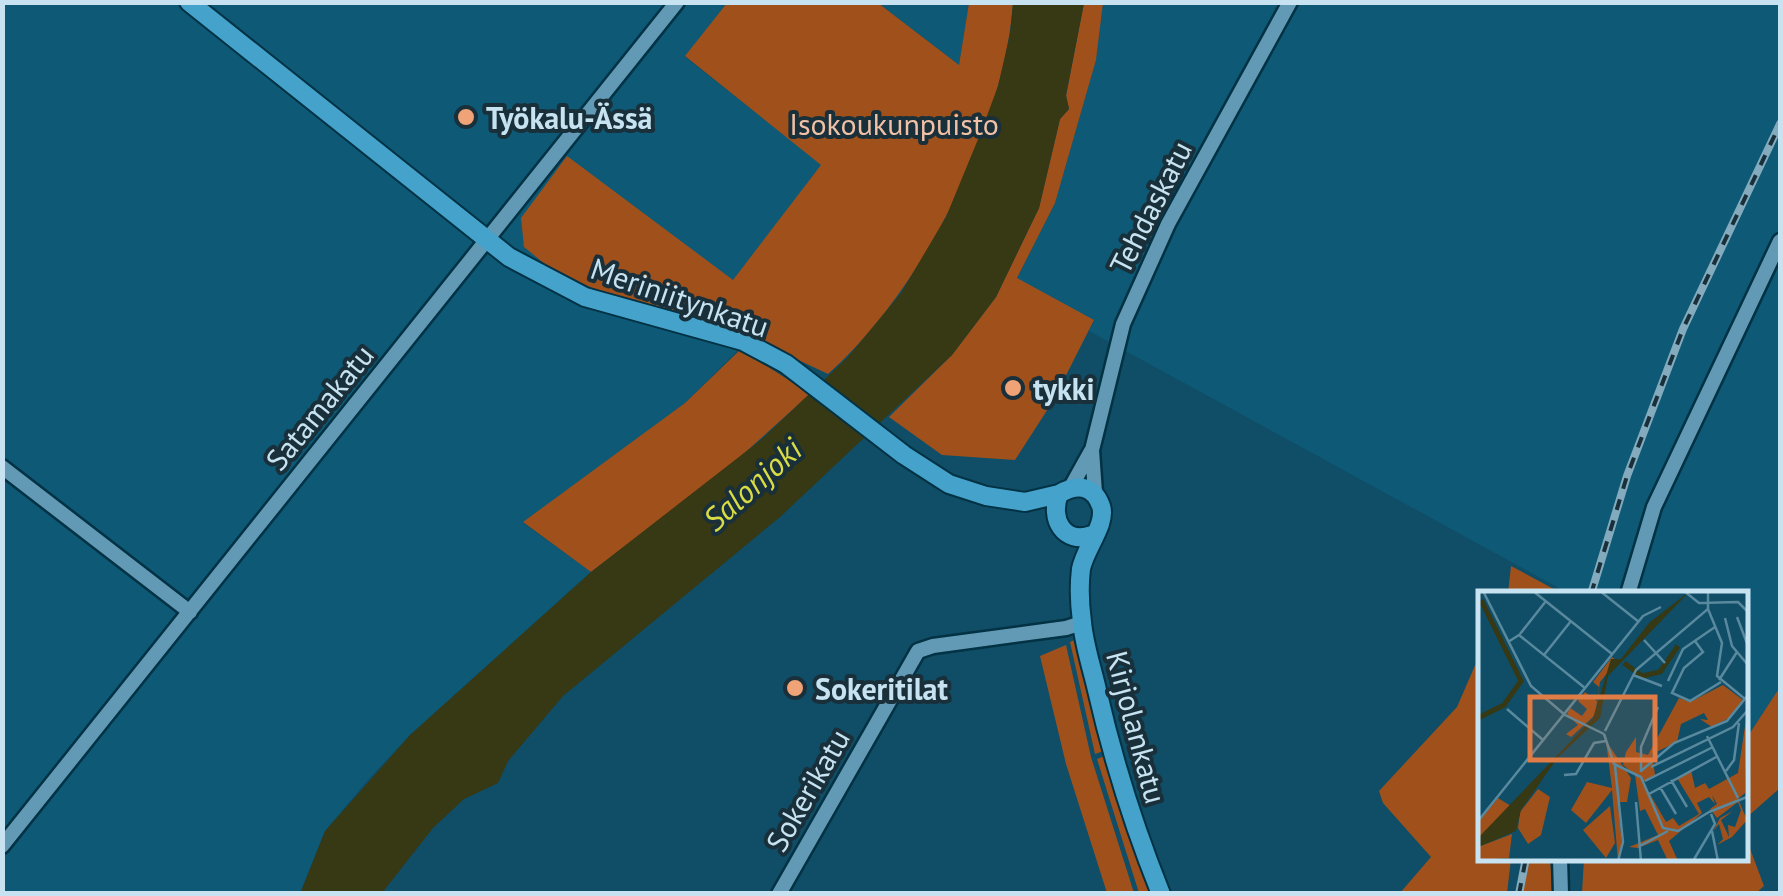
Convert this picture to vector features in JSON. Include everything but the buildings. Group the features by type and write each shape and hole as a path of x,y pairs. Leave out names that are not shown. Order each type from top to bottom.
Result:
{"main road":[{"name":"Meriniitynkatu","path":"190,2 509,257 586,297 742,340 786,364 948,484 986,496 1025,502 1065,490"},
{"path":"1085,487 1094,494 1103,516 1100,527 1081,539 1062,529 1054,507 1065,490 1085,487"},
{"name":"Meriniitynkatu","path":"1025,502 1062,529"},
{"name":"Kirjolankatu","path":"1062,529 1081,569"},
{"name":"Kirjolankatu","path":"1092,535 1081,569 1082,623 1111,751 1161,894"}],"street":[{"name":"Satamakatu","path":"2,846 677,2"},
{"name":"Tehdaskatu","path":"1094,494 1092,450 1123,324 1168,224 1290,2"},
{"path":"1629,591 1654,508 1780,241"},
{"name":"Tehdaskatu","path":"1065,490 1092,450"},
{"path":"2,466 190,612"},
{"name":"Sokerikatu","path":"779,894 918,652 933,646 1082,623"},
{"path":"1560,861 1560,894"}],"shaded area":[{"path":"2,3 727,3 685,57 822,165 733,281 557,274 605,293 716,321 752,336 685,403 523,523 591,572 410,735 366,782 325,831 300,893 3,893"},
{"path":"878,3 969,3 959,65"},
{"path":"1103,3 1780,3 1780,687 1748,736 1748,591 1564,591 1089,331 1094,321 1017,279 1055,203 1096,60"}],"green space":[{"name":"Isokoukunpuisto","path":"727,3 878,3 959,65 969,3 1013,3 994,102 952,204 895,298 863,339 828,374 716,321 605,293 557,274 524,247 521,218 567,156 733,280 821,165 685,56"},
{"path":"1084,3 1103,3 1096,60 1055,203 1017,278 1094,320 1053,401 1015,460 942,455 889,417 952,355 996,297 1039,208 1060,119 1069,109 1066,96"},
{"path":"741,349 810,394 730,466 591,572 523,522 685,403"},
{"path":"1511,566 1557,591 1508,591"},
{"path":"1090,633 1109,749 1095,754 1070,642"},
{"path":"1066,645 1091,757 1134,893 1107,893 1066,764 1040,656"},
{"path":"1478,659 1478,861 1511,861 1507,893 1400,893 1431,857 1383,803 1379,791 1457,707"},
{"path":"1780,687 1780,788 1748,816 1748,736"},
{"path":"1110,754 1161,893 1139,893 1097,759"},
{"path":"1748,843 1764,886 1756,893 1582,893 1584,861 1748,861"},
{"path":"1529,861 1550,861 1553,893 1522,893"}],"water":[{"name":"Salonjoki","path":"1013,3 1084,3 1066,95 1069,109 1060,119 1039,208 996,297 952,355 780,517 563,696 508,761 498,783 464,799 433,828 382,893 300,894 325,831 410,735 591,572 762,439 848,357 901,293 946,217 981,132 998,86"}],"railway":[{"path":"1592,591 1627,476 1683,329 1780,124"},
{"path":"1519,894 1525,861"}],"place":[{"name":"Työkalu-Ässä","path":"466,117"},
{"name":"tykki","path":"1013,388"},
{"name":"Sokeritilat","path":"795,688"}]}
